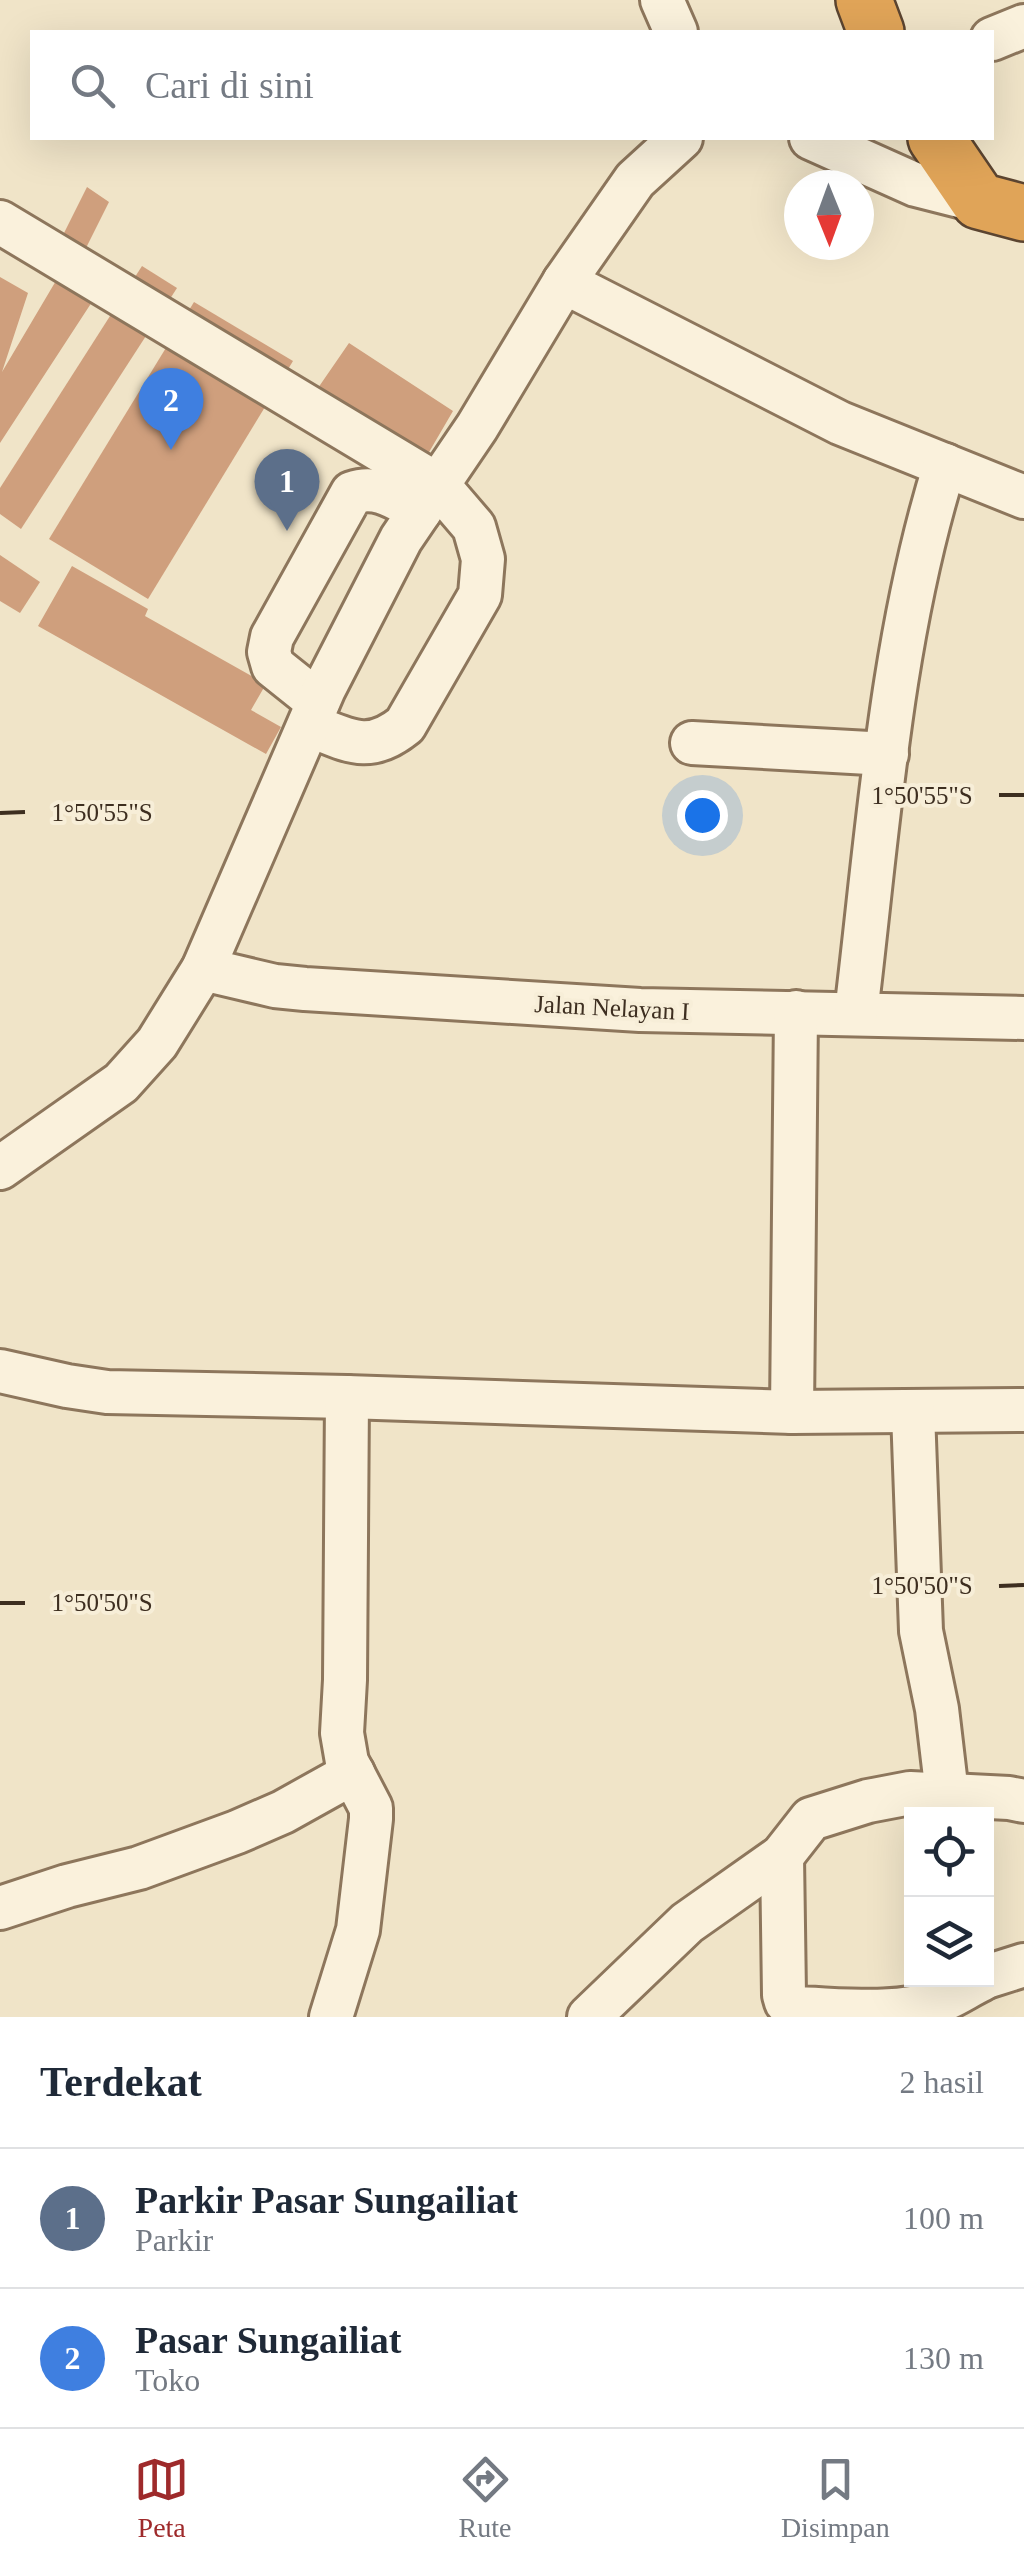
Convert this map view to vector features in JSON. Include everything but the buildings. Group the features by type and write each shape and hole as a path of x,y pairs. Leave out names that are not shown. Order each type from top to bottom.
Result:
{"highway":[{"path":"864,0 875,30"},
{"path":"938,140 1002,207"}],"street":[{"path":"662,0 675,30"},
{"path":"994,38 1024,26"},
{"path":"0,1168 121,1083 157,1043 204,969 314,714 402,539 477,427 564,282 634,180 679,140"},
{"path":"815,140 902,180 1002,207"},
{"path":"0,222 429,498 474,527 482,559 480,596 455,642 405,725 388,739 356,743 314,714 272,666 272,637 352,494 376,489 429,498"},
{"path":"564,282 840,423 1024,497"},
{"path":"856,1013 895,684 926,525 945,466"},
{"path":"692,743 888,754"},
{"name":"Jalan Nelayan I","path":"204,969 262,983 640,1010 1024,1018"},
{"path":"792,1412 796,1012"},
{"path":"0,1371 87,1389 792,1412 1024,1410"},
{"path":"331,2017 358,1930 371,1818 371,1808 347,1762 342,1732 346,1397"},
{"path":"912,1412 921,1632 937,1709 947,1794"},
{"path":"0,1908 66,1886 140,1868 237,1832 283,1812 352,1773"},
{"path":"588,2017 687,1923 782,1856 811,1820 868,1801 910,1793 1024,1801"},
{"path":"782,1856 784,1995 792,2008 884,2014 940,2001 967,1987"},
{"path":"994,1975 1024,1965"}],"place":[{"name":"Pasar Sungailiat","path":"171,450"},
{"name":"Parkir Pasar Sungailiat","path":"287,531"}]}
